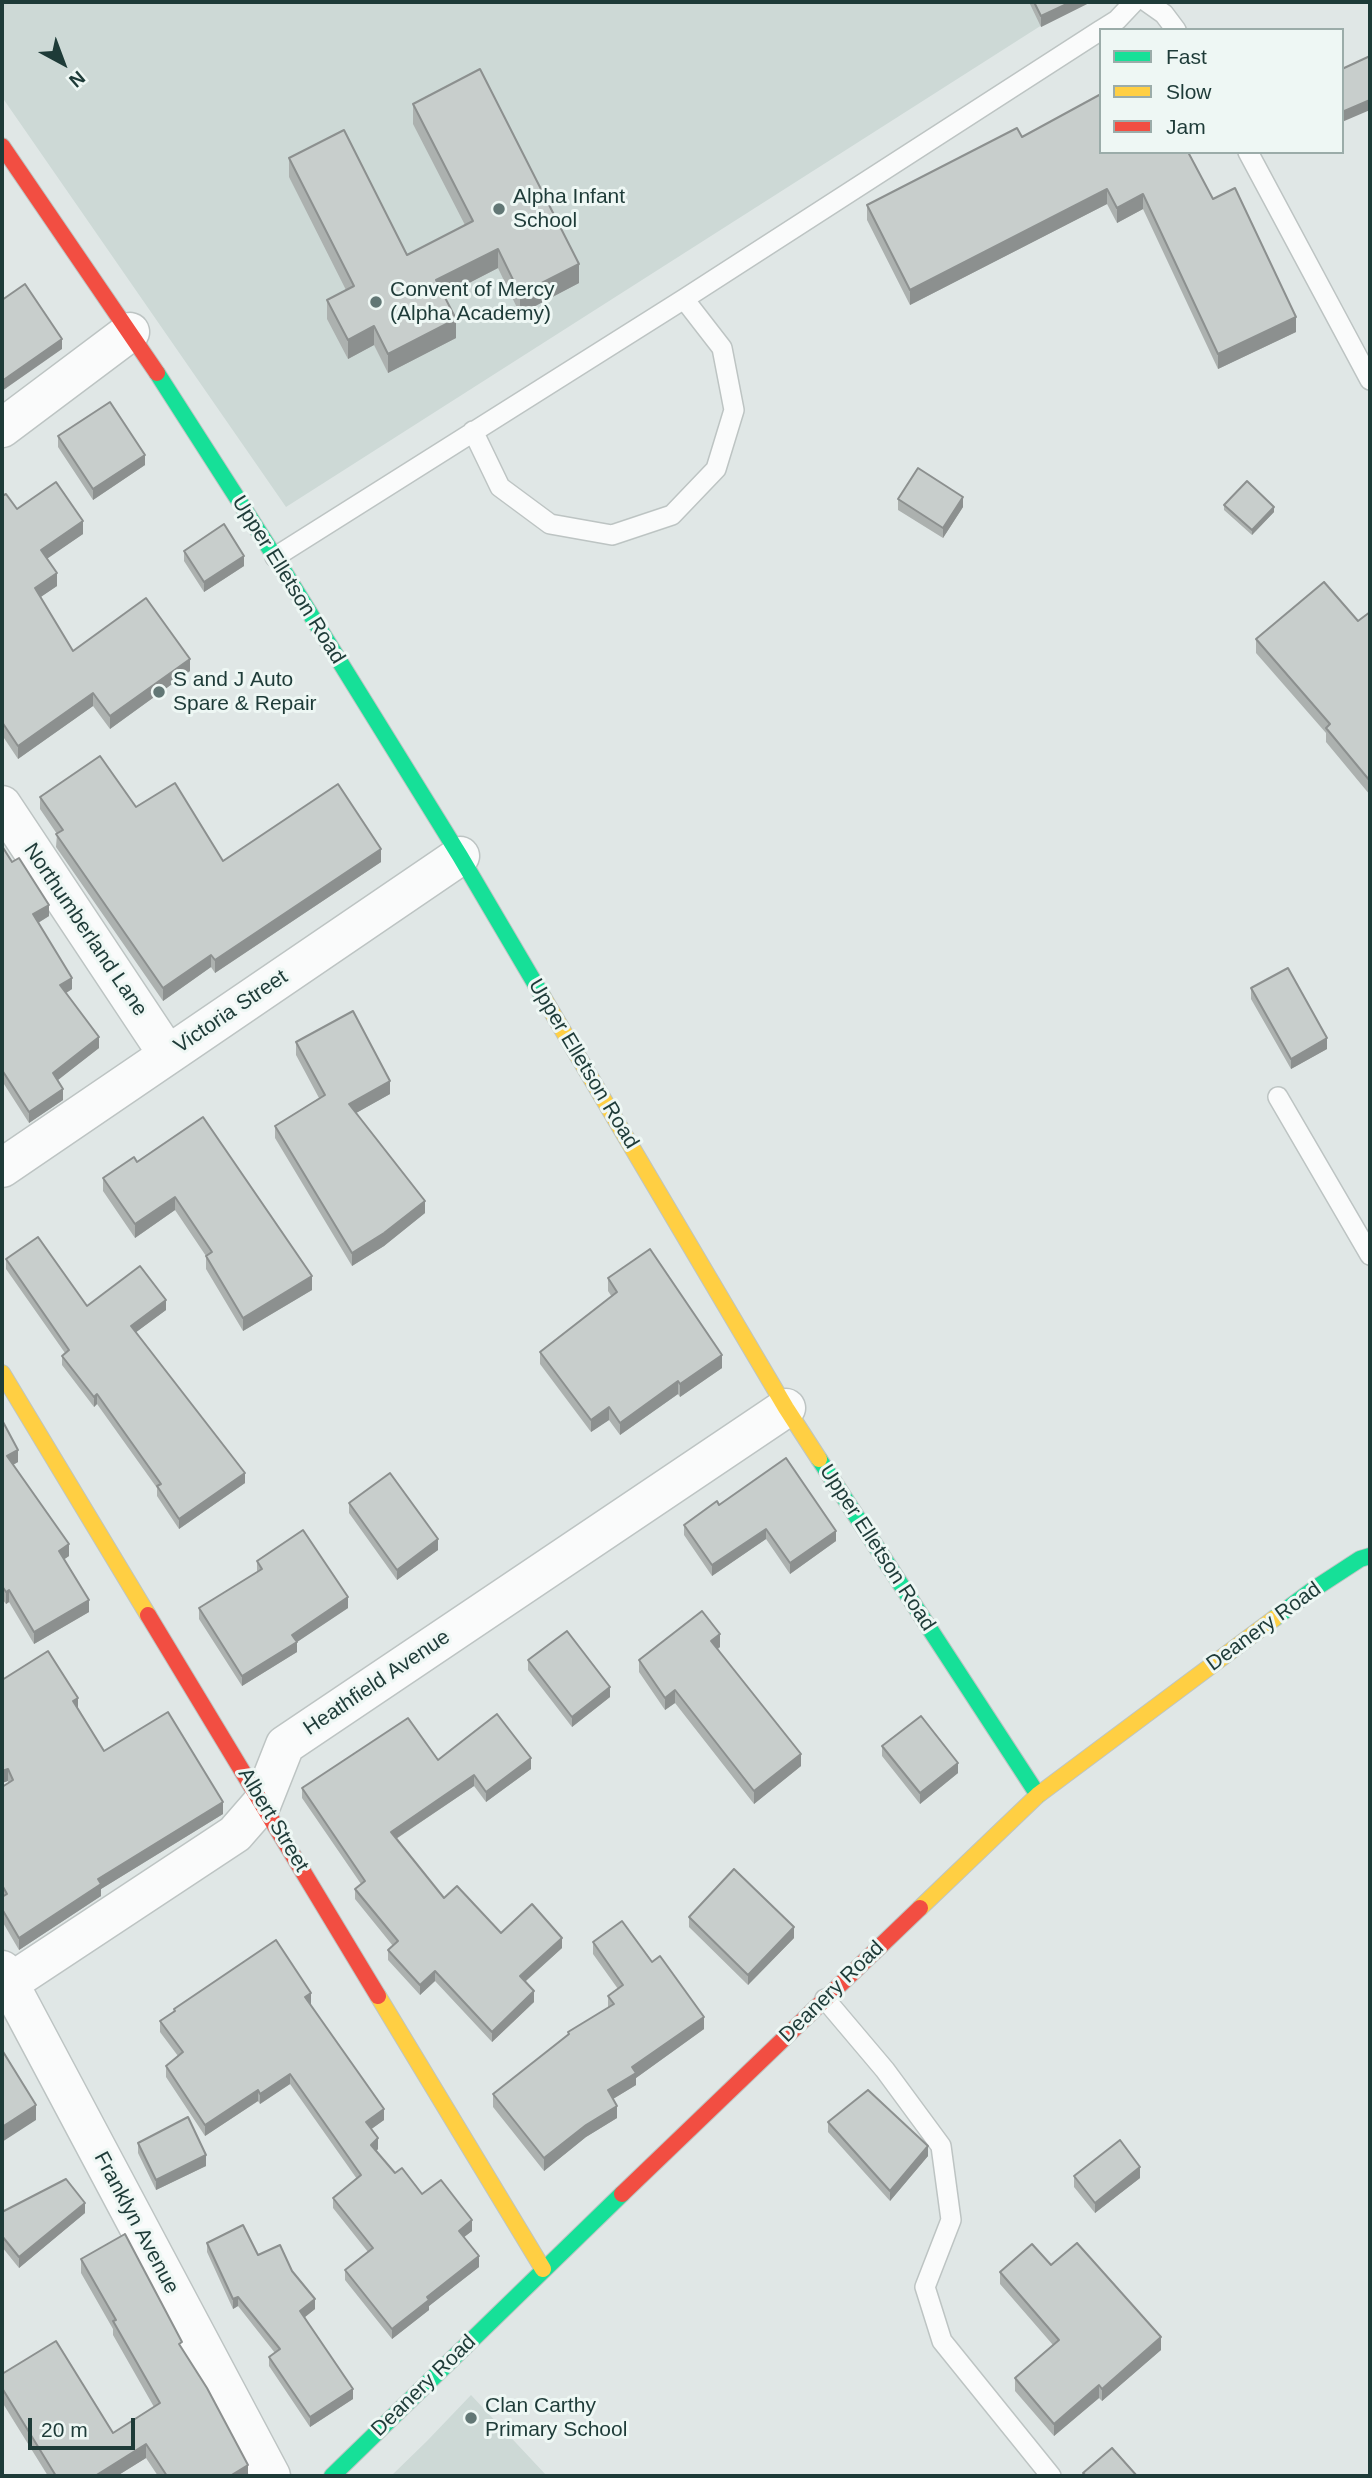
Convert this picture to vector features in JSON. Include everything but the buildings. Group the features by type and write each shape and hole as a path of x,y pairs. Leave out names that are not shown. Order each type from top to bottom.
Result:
{"street":[{"name":"Upper Elletson Road","path":"2,146 130,332 275,557 460,856 786,1408 1038,1795"},
{"path":"2,428 130,332"},
{"name":"Northumberland Lane","path":"2,805 168,1055"},
{"name":"Victoria Street","path":"2,1168 460,856"},
{"name":"Albert Street","path":"2,1373 543,2269"},
{"name":"Heathfield Avenue","path":"4,1980 235,1834 262,1802 285,1745 786,1408"},
{"name":"Deanery Road","path":"332,2476 543,2269 1038,1795 1314,1589 1360,1559 1370,1556"},
{"name":"Franklyn Avenue","path":"4,1980 271,2476"}],"lane":[{"path":"1104,28 1117,20 1134,2"},
{"path":"1147,2 1164,14 1174,28"},
{"path":"275,557 684,299 1099,31"},
{"path":"1249,154 1370,380"},
{"path":"473,431 500,487 550,524 612,535 672,515 716,470 734,410 722,348 684,299"},
{"path":"1278,1097 1370,1255"},
{"path":"825,1999 885,2070 941,2146 951,2220 925,2287 942,2341 1051,2476"}],"shaded area":[{"name":"Convent of Mercy (Alpha Academy)","path":"2,2 1078,2 286,507 2,97"},
{"name":"Clan Carthy Primary School","path":"471,2395 547,2476 391,2476 427,2441"}],"traffic: fast":[{"path":"157,373 275,557 460,856 543,997"},
{"path":"819,1459 1038,1795"},
{"path":"1275,1618 1314,1589 1360,1559 1370,1556"},
{"path":"332,2476 622,2194"}],"traffic: slow":[{"path":"543,997 786,1408 819,1459"},
{"path":"2,1373 148,1615"},
{"path":"920,1908 1038,1795 1275,1618"},
{"path":"378,1996 543,2269"}],"traffic: jam":[{"path":"2,146 157,373"},
{"path":"148,1615 378,1996"},
{"path":"622,2194 920,1908"}],"place":[{"name":"Alpha Infant School","path":"499,209"},
{"name":"Convent of Mercy (Alpha Academy)","path":"376,302"},
{"name":"S and J Auto Spare & Repair","path":"159,692"},
{"name":"Clan Carthy Primary School","path":"471,2418"}]}
